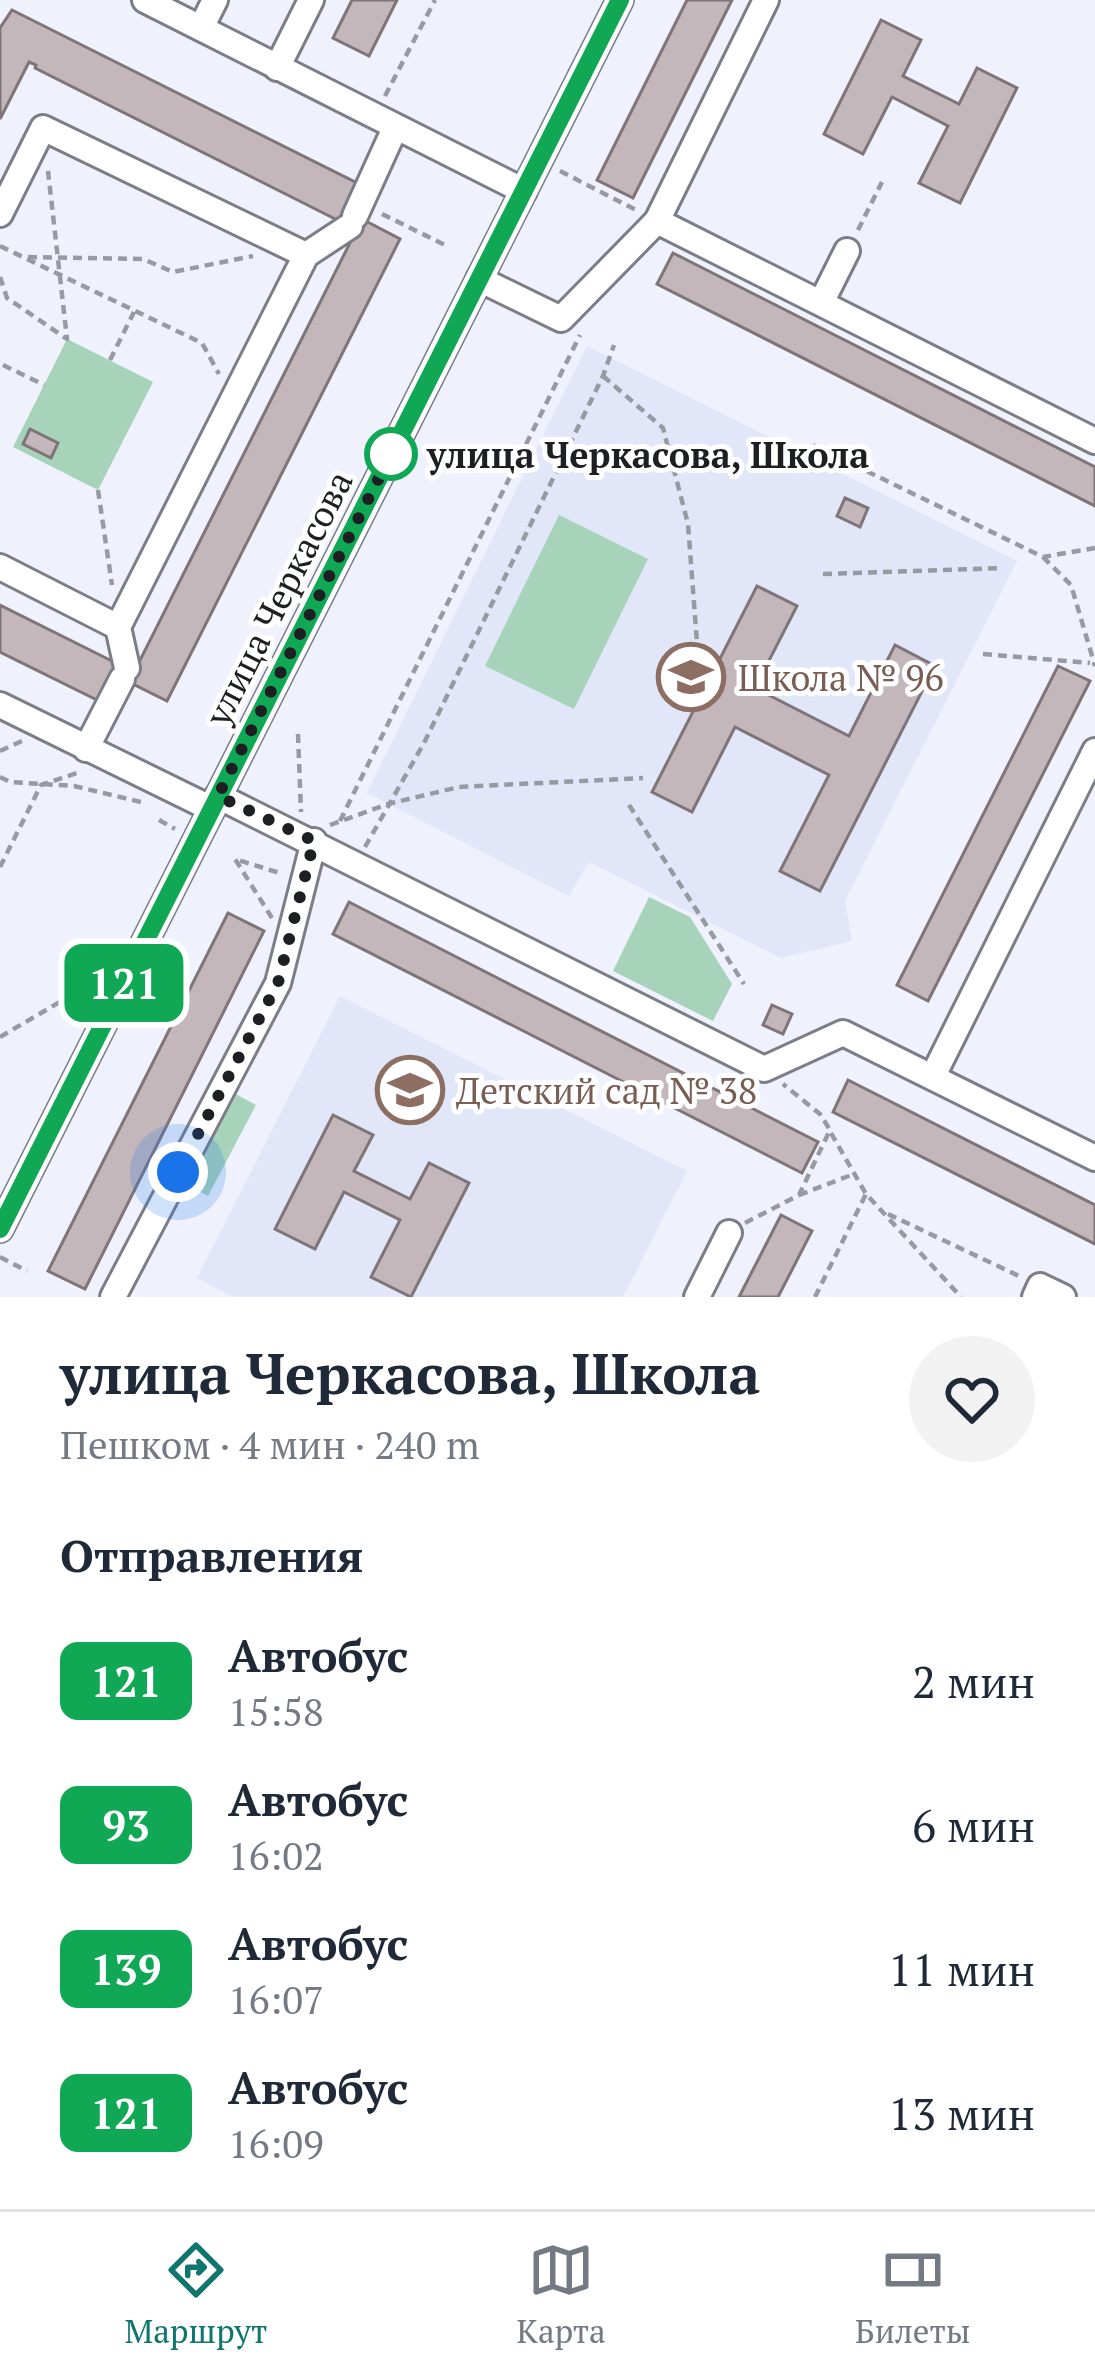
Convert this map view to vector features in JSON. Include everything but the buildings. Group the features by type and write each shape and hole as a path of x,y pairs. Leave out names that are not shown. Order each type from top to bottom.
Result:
{"street":[{"path":"146,0 524,191"},
{"path":"201,28 215,0"},
{"path":"277,68 311,0"},
{"name":"улица Черкасова","path":"0,1229 620,0"},
{"path":"479,279 561,319 657,220 766,0"},
{"path":"86,749 124,674 118,627 306,255 355,215 385,123"},
{"path":"0,214 44,128 306,255"},
{"path":"657,220 1095,441"},
{"path":"821,303 847,251"},
{"path":"0,566 118,627"},
{"path":"0,705 111,761 308,838 764,1070 843,1033 1095,1158"},
{"path":"933,1076 1095,751"},
{"path":"113,1297 278,983 304,878 308,838"},
{"path":"697,1297 729,1233"}],"path":[{"path":"385,123 435,0"},
{"path":"539,161 657,220"},
{"path":"0,277 7,298 67,339 48,171"},
{"path":"847,251 882,182"},
{"path":"355,215 445,245"},
{"path":"0,246 202,343 233,400"},
{"path":"22,257 143,259 172,272 253,256"},
{"path":"110,360 135,311"},
{"path":"340,821 583,329"},
{"path":"356,862 424,743 614,345"},
{"path":"3,364 44,385"},
{"path":"603,376 662,428 688,524 699,669"},
{"path":"813,446 1042,557 1071,585 1094,664 982,654"},
{"path":"98,490 118,627"},
{"path":"1042,557 1095,548"},
{"path":"823,574 1000,568"},
{"path":"298,734 308,838 388,804 458,787 643,778"},
{"path":"0,867 41,785 111,761"},
{"path":"0,777 10,782 74,786 146,805"},
{"path":"629,805 744,984"},
{"path":"159,820 182,832"},
{"path":"288,943 235,859 267,872 304,878"},
{"path":"0,1037 70,996"},
{"path":"764,1070 820,1114 866,1194 961,1297"},
{"path":"799,1195 830,1130"},
{"path":"729,1233 799,1195 854,1174"},
{"path":"815,1297 866,1194"},
{"path":"882,1212 1046,1293"},
{"path":"0,1257 27,1270"}],"shaded area":[{"name":"Школа № 96","path":"587,346 1017,561 845,901 852,941 781,958 589,862 569,896 367,793"},
{"name":"Детский сад № 38","path":"340,996 687,1171 623,1297 234,1297 197,1278"}],"green space":[{"path":"67,339 153,382 98,490 13,447"},
{"path":"559,515 648,559 574,709 485,666"},
{"path":"649,897 690,917 732,984 713,1021 613,971"},
{"path":"232,1092 256,1105 208,1196 185,1183"}],"bus line":[{"name":"121","path":"0,1229 620,0"}],"place":[{"name":"улица Черкасова, Школа","path":"391,454"},
{"name":"Школа № 96","path":"691,677"},
{"name":"Детский сад № 38","path":"410,1090"}],"route":[{"path":"178,1172 278,983 314,841 218,796 391,454"}]}
